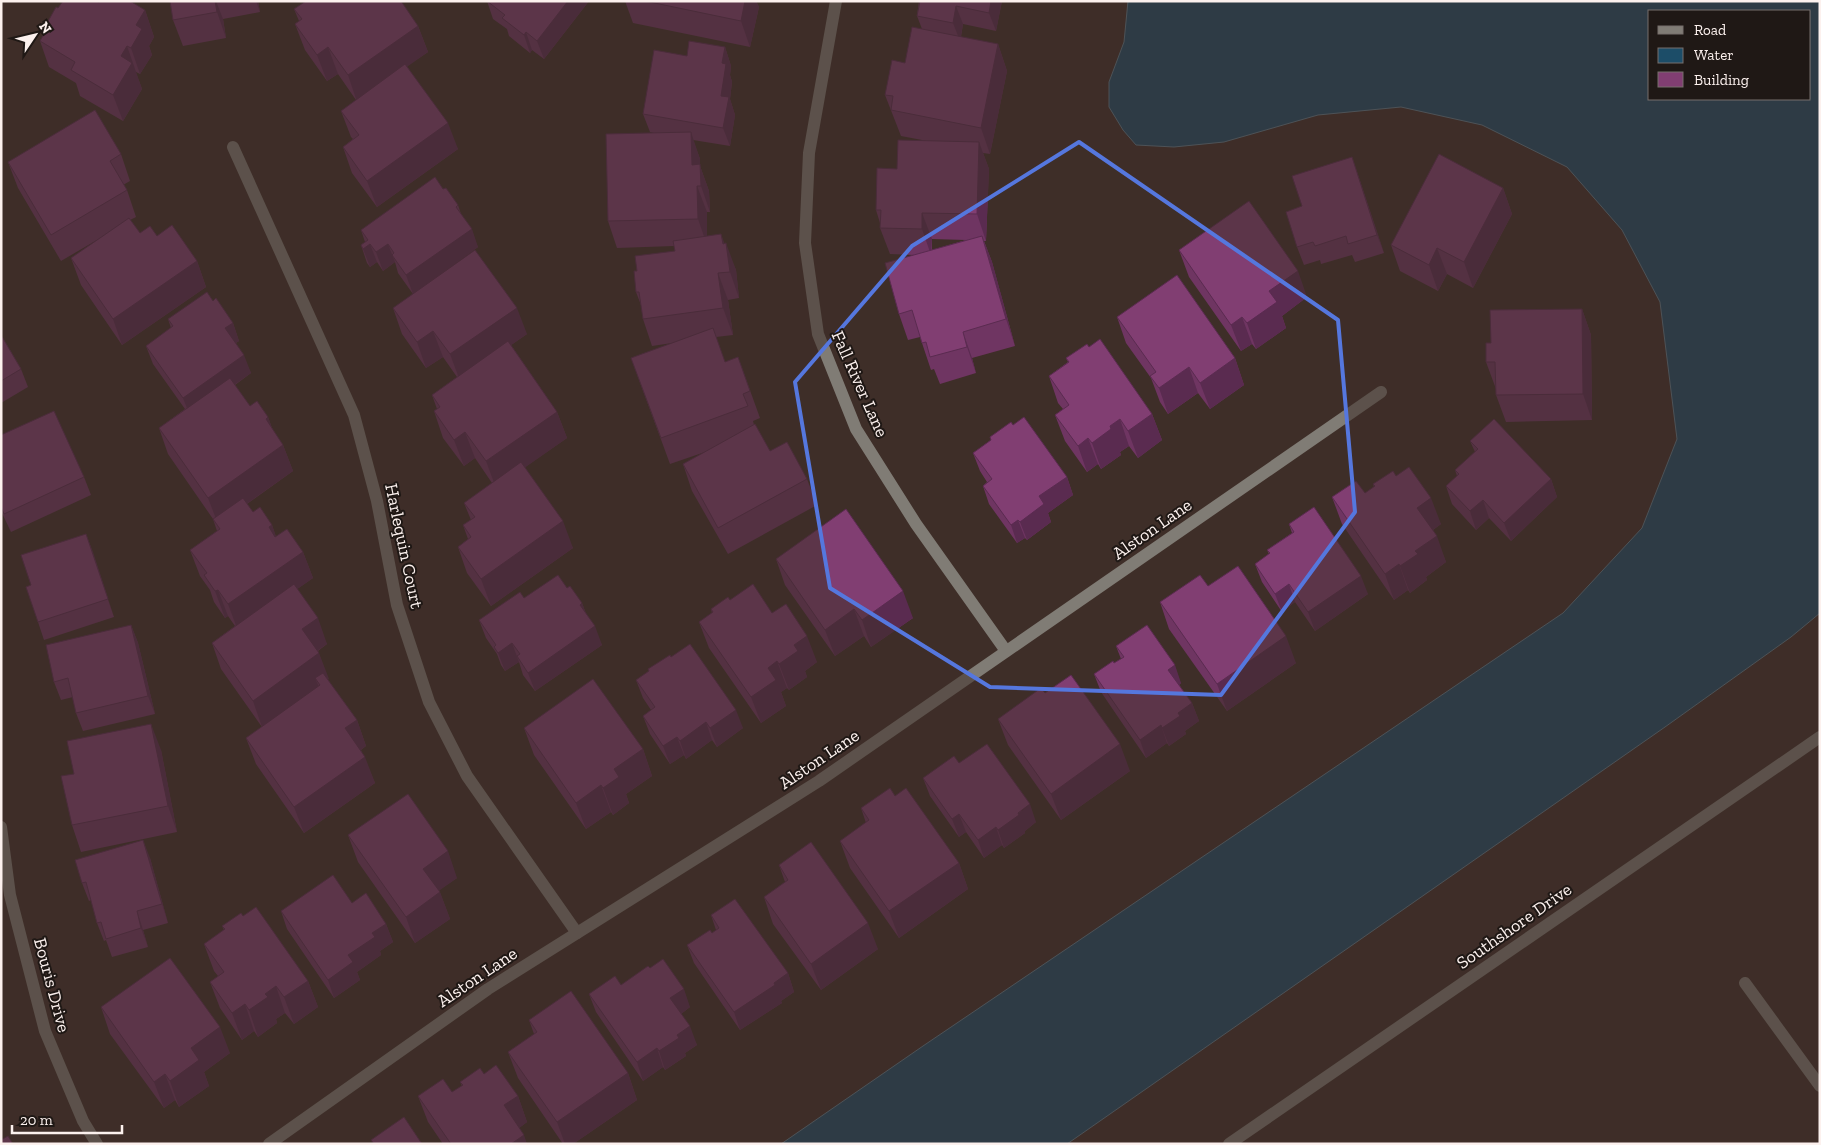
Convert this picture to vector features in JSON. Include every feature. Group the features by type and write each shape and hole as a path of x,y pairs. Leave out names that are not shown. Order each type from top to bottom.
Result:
{"street":[{"name":"Fall River Lane","path":"836,1 809,153 805,243 818,334 856,429 916,524 1006,651"},
{"name":"Harlequin Court","path":"233,147 354,415 377,501 397,605 429,702 467,776 576,933"},
{"name":"Alston Lane","path":"269,1144 488,990 819,781 1381,392"},
{"name":"Southshore Drive","path":"1229,1144 1820,737"},
{"name":"Bouris Drive","path":"1,827 6,897 45,1031 83,1121 96,1144"},
{"path":"1745,983 1820,1086"}],"highlighted area":[{"path":"1079,142 1338,320 1355,512 1221,695 990,687 830,588 795,382 912,246"}],"water":[{"path":"1128,1 1820,1 1820,613 1791,637 1665,727 1067,1144 781,1144 1563,613 1642,528 1677,439 1660,302 1622,230 1567,167 1482,125 1401,107 1318,115 1224,142 1174,147 1136,145 1123,130 1109,107 1109,82 1124,42"}],"building":[{"path":"63,1 130,1 145,10 136,25 142,29 131,48 127,46 121,56 132,63 113,95 71,70 75,62 40,41 56,7 58,8"},
{"path":"170,1 215,1 217,12 173,20"},
{"path":"306,1 401,1 418,26 348,75 328,47 317,55 295,24 302,19 294,9"},
{"path":"487,1 568,1 537,41 526,32 524,35 502,18 505,15"},
{"path":"645,1 745,1 741,21"},
{"path":"920,1 991,1 989,13 956,6 953,23 917,16"},
{"path":"912,27 998,44 981,128 891,110 893,96 885,95 892,60 905,63"},
{"path":"689,41 725,47 722,63 726,64 721,96 729,97 723,128 643,114 654,50 687,56"},
{"path":"405,64 448,123 367,181 343,147 359,135 341,111"},
{"path":"95,110 121,154 110,161 127,190 51,235 8,162"},
{"path":"691,132 692,165 700,164 701,186 697,186 698,219 608,221 606,134"},
{"path":"898,140 979,142 977,214 922,213 922,229 880,228 881,210 876,210 877,168 897,169"},
{"path":"1439,154 1503,188 1464,262 1437,248 1429,265 1391,245"},
{"path":"1352,157 1377,235 1348,244 1346,236 1315,246 1313,242 1297,247 1286,212 1302,206 1292,176"},
{"path":"435,177 443,189 446,188 458,205 456,207 472,229 406,275 392,255 394,253 388,244 376,252 370,244 363,249 361,245 368,240 361,230"},
{"path":"1249,201 1298,271 1269,291 1277,302 1247,323 1242,317 1231,325 1179,250"},
{"path":"129,218 140,233 150,226 157,236 172,225 197,261 113,319 71,258"},
{"path":"721,234 723,244 726,243 730,272 718,273 723,308 643,319 639,292 636,292 634,271 637,271 635,256 675,251 673,241"},
{"path":"982,236 1006,319 963,332 967,347 930,357 926,342 922,343 912,310 899,314 885,263"},
{"path":"475,250 517,308 450,354 433,331 417,342 393,308"},
{"path":"1177,275 1235,358 1200,383 1189,367 1159,388 1150,376 1156,372 1117,317"},
{"path":"207,292 213,301 216,298 233,323 225,328 244,355 183,398 146,346 173,326 168,319"},
{"path":"1582,309 1583,394 1496,395 1495,362 1486,362 1486,343 1491,343 1490,310"},
{"path":"713,328 725,362 738,357 750,391 743,394 748,406 661,438 631,358"},
{"path":"1,335 21,369 1,381"},
{"path":"1100,339 1152,414 1128,431 1120,419 1110,426 1111,429 1092,443 1088,438 1078,446 1055,415 1069,405 1049,376 1069,362 1066,358 1087,344 1089,347"},
{"path":"508,341 557,412 486,461 465,432 454,440 434,411 440,407 432,395"},
{"path":"230,378 250,406 257,401 283,445 208,498 159,428"},
{"path":"54,411 84,477 4,514 1,507 1,435"},
{"path":"1024,417 1067,477 1039,496 1044,504 1020,522 1018,520 1011,525 983,486 992,479 973,453 991,440 990,437 1011,422 1013,425"},
{"path":"1494,419 1551,479 1504,523 1483,500 1470,511 1446,486 1459,474 1455,470 1478,449 1470,441"},
{"path":"755,424 770,451 787,442 807,479 718,528 683,464"},
{"path":"521,462 563,521 481,579 458,547 471,537 463,525 475,517 464,503"},
{"path":"1409,467 1431,498 1417,508 1437,536 1415,551 1418,554 1385,574 1332,497 1356,481 1365,493 1375,486 1373,484 1393,471 1396,476"},
{"path":"243,498 253,512 260,507 272,525 269,527 275,537 287,529 303,552 228,604 218,590 215,591 204,575 207,573 190,550 220,529 213,519"},
{"path":"1314,507 1361,576 1308,612 1289,584 1275,594 1255,564 1270,553 1267,550 1294,532 1289,524"},
{"path":"846,509 903,591 862,620 854,609 825,630 776,559"},
{"path":"86,534 108,599 38,622 26,587 31,585 21,555"},
{"path":"1238,566 1286,636 1217,684 1160,602 1200,575 1208,586"},
{"path":"558,575 567,588 570,586 582,603 580,605 595,626 528,673 517,656 520,654 512,643 498,653 494,647 496,645 479,620 520,592 524,598"},
{"path":"294,584 318,618 302,629 319,653 253,701 212,643"},
{"path":"753,584 772,613 786,604 807,636 794,645 798,651 779,664 777,661 768,668 776,680 751,697 699,622 713,612 711,609 728,597 730,600"},
{"path":"131,625 148,696 76,713 68,678 54,682 46,645"},
{"path":"1147,625 1175,665 1168,670 1192,703 1178,713 1180,716 1162,728 1161,725 1140,740 1094,674 1113,661 1114,663 1124,657 1116,646"},
{"path":"690,644 736,710 710,728 706,722 680,741 677,737 663,746 643,716 655,707 636,680 649,671 648,669"},
{"path":"323,673 357,720 345,728 365,757 294,807 246,738 320,685 315,678"},
{"path":"1071,675 1120,744 1051,794 998,719 1041,688 1045,693"},
{"path":"593,679 643,749 614,769 619,777 603,788 601,785 576,803 524,728"},
{"path":"151,724 168,806 72,825 61,776 74,774 67,741"},
{"path":"987,744 1030,804 1018,813 1019,815 998,830 996,827 978,840 959,814 952,819 923,778 954,756 959,763"},
{"path":"890,788 895,796 906,788 959,863 889,911 840,841 869,820 861,808"},
{"path":"408,794 448,851 423,869 440,892 406,917 348,835"},
{"path":"143,840 162,904 137,911 141,928 106,939 101,922 97,923 86,882 82,883 75,860"},
{"path":"811,842 868,923 811,964 764,897 788,880 779,865"},
{"path":"333,875 352,903 366,893 386,924 372,933 375,937 348,955 353,962 328,980 281,911"},
{"path":"735,899 788,973 774,983 775,985 734,1012 687,945 710,930 712,933 719,928 711,915"},
{"path":"256,907 308,981 284,997 276,986 265,994 268,997 249,1010 245,1004 232,1013 210,982 224,972 204,944 225,929 222,926 241,913 243,916"},
{"path":"170,958 220,1027 191,1048 199,1060 170,1081 165,1074 154,1082 101,1007"},
{"path":"663,959 684,989 670,998 690,1026 677,1035 679,1038 659,1051 657,1048 637,1062 589,994 615,976 621,985 648,966 650,968"},
{"path":"571,991 628,1073 557,1122 508,1052 537,1032 529,1020"},
{"path":"496,1065 518,1096 504,1105 524,1135 511,1144 451,1144 418,1096 443,1079 452,1092 463,1085 460,1082 480,1068 484,1074"},
{"path":"404,1117 422,1144 374,1144 371,1140"},
{"path":"8,1136 13,1144 1,1144 1,1140"}]}
